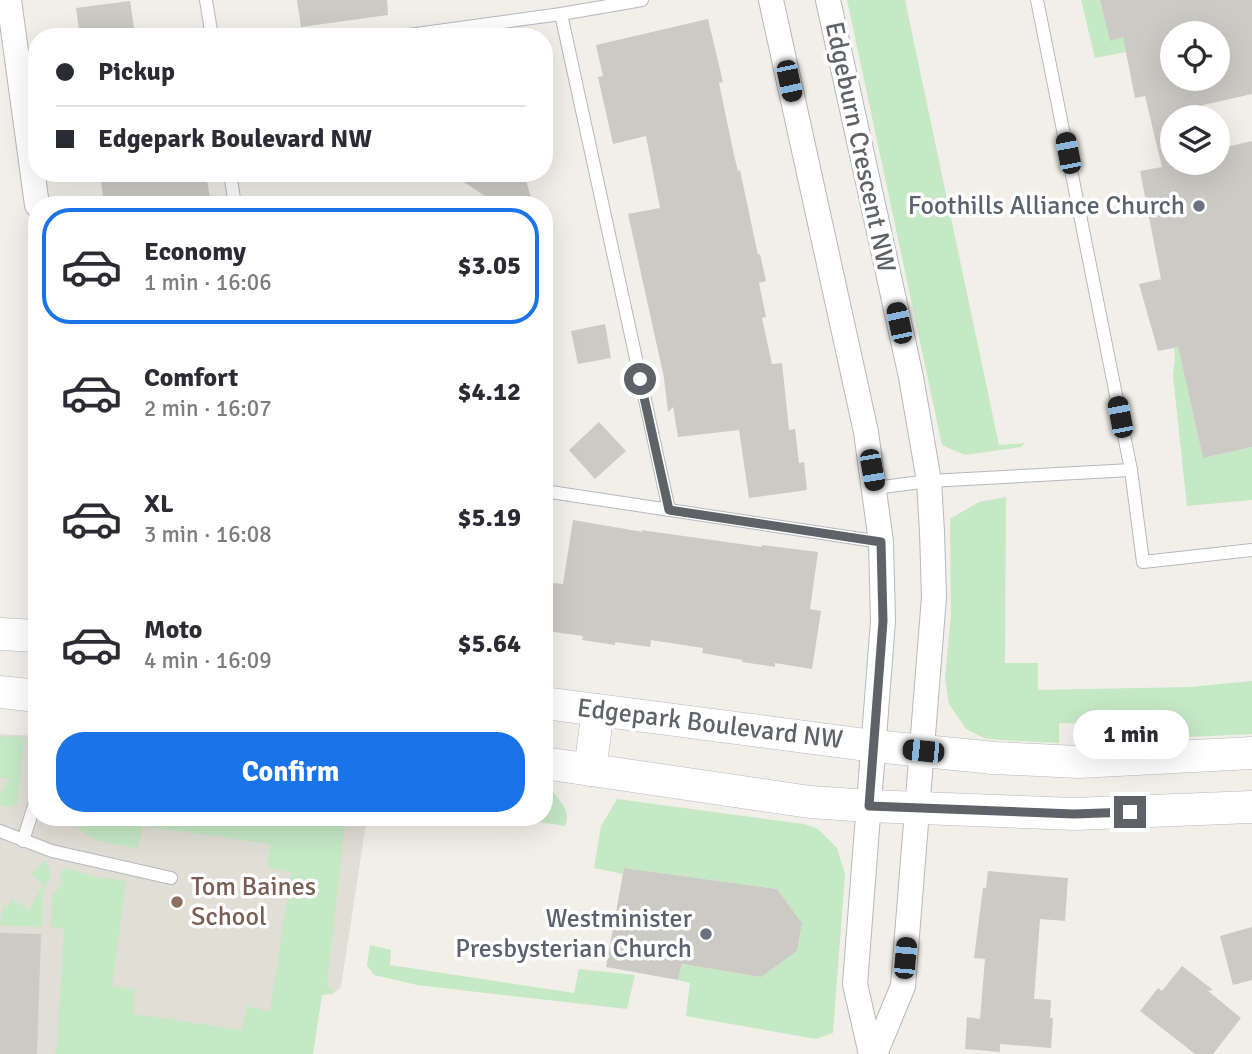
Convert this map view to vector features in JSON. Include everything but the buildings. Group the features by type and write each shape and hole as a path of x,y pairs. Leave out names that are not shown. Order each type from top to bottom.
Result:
{"street":[{"path":"9,0 28,139"},
{"name":"Edgeburn Crescent NW","path":"771,0 866,432 881,542 883,621 855,984 873,1054"},
{"name":"Edgeburn Crescent NW","path":"828,0 911,377 929,481 934,597 903,986 873,1054"},
{"path":"0,634 28,636"},
{"path":"0,692 28,695"},
{"name":"Edgepark Boulevard NW","path":"553,704 874,746 994,758 1079,762 1252,753"},
{"path":"590,770 598,710"},
{"path":"553,765 810,802 869,806 1074,814 1252,807"}],"lane":[{"path":"206,0 211,28"},
{"path":"459,28 642,0"},
{"path":"1037,0 1131,470 1143,562 1252,550"},
{"path":"561,14 669,510"},
{"path":"875,488 929,481 1131,470"},
{"path":"553,492 881,542"},
{"path":"23,841 28,825"},
{"path":"0,831 61,853 170,878"}],"shaded area":[{"name":"Tom Baines School","path":"0,734 28,736 28,826 366,826 341,987 334,993 322,995 311,1054 0,1054"}],"green space":[{"path":"847,0 905,0 999,445 1025,443 1021,447 965,455 942,445"},
{"path":"1081,0 1100,0 1110,40 1123,37 1126,52 1095,58"},
{"path":"1178,347 1203,458 1252,447 1252,500 1187,506 1173,376 1174,348"},
{"path":"1006,497 1005,663 1038,663 1038,690 1190,687 1252,681 1252,734 1101,741 1101,724 1059,723 1059,743 986,739 966,729 949,704 945,678 951,614 950,519 979,502"},
{"path":"0,736 25,737 17,804 9,807 0,805 0,795 9,779 0,778"},
{"path":"553,790 564,806 567,815 565,826 553,824"},
{"path":"617,799 804,824 818,829 837,848 845,874 833,1033 816,1039 686,1016 690,983 678,980 682,964 760,977 797,951 802,923 777,889 624,868 623,874 594,868 601,826"},
{"path":"76,826 143,826 138,848 100,841"},
{"path":"143,826 345,826 327,984 334,993 322,995 313,1054 54,1054 57,1049 64,929 51,927 52,896 62,884 60,873 66,868 92,876 126,881 112,986 135,990 133,1014 242,1030 246,1006 270,1011 291,872 267,867 270,844"},
{"path":"47,859 51,879 43,891 42,927 0,925 3,906 7,906 12,899 29,910 43,885 30,874"},
{"path":"370,945 391,950 390,965 574,993 579,969 635,975 627,1009 417,985 374,975 367,965"}],"place":[{"name":"Foothills Alliance Church","path":"1199,206"},
{"name":"Tom Baines School","path":"177,902"},
{"name":"Westminister Presbysterian Church","path":"706,934"}],"route":[{"path":"640,379 669,510 881,542 883,621 869,806 1074,814 1130,812"}]}
